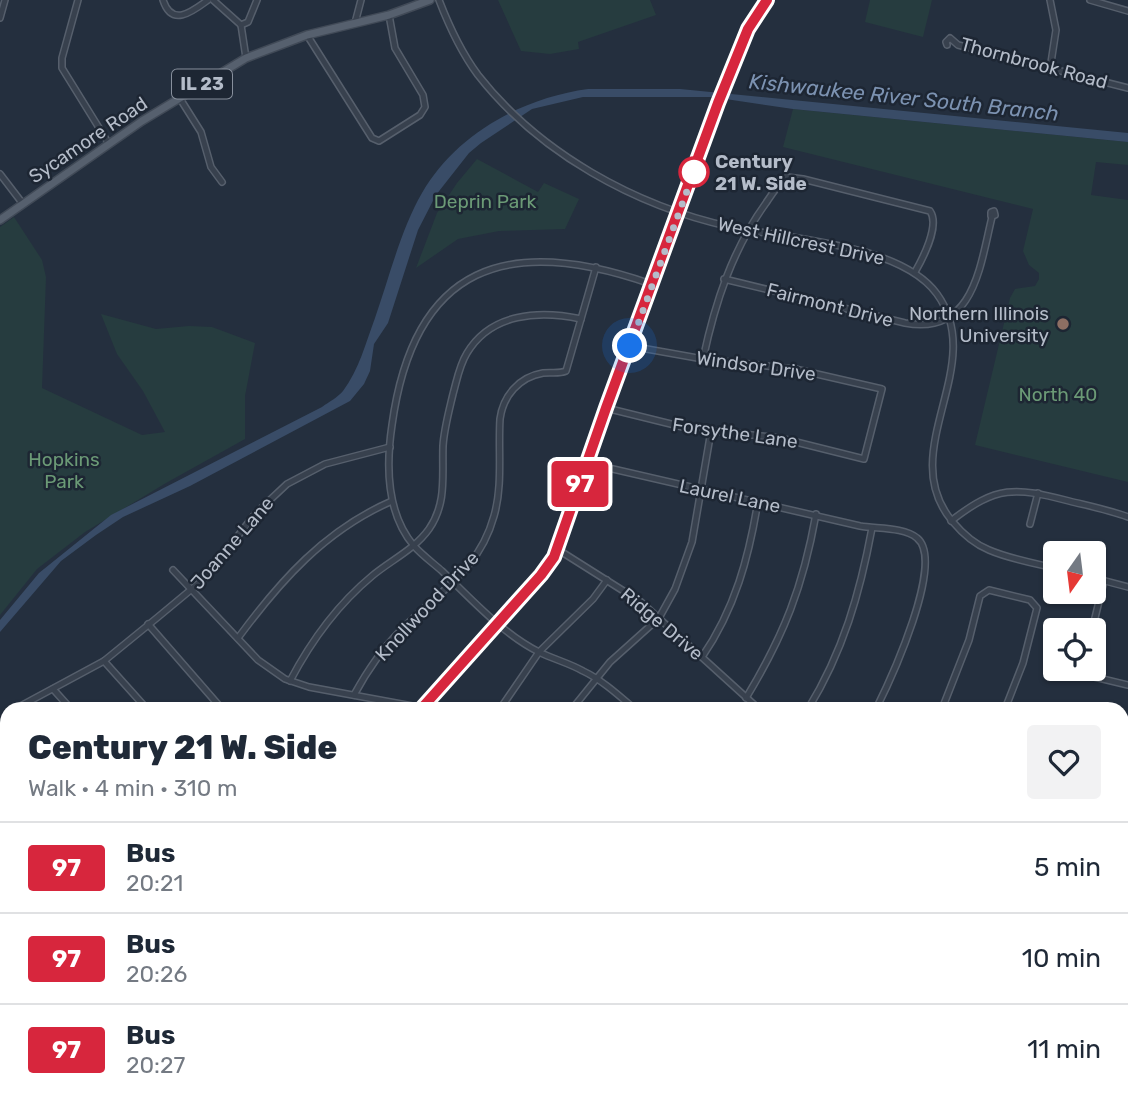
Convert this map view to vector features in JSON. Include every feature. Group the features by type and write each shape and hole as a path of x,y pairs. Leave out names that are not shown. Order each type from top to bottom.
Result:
{"main road":[{"name":"Sycamore Road","path":"0,220 179,97 246,58 307,35 389,15 430,0"}],"street":[{"path":"0,18 5,0"},
{"path":"78,0 62,58 62,68 109,144"},
{"path":"163,0 169,10 181,16 211,0 241,25 246,58"},
{"path":"241,25 248,22 257,0"},
{"path":"355,23 361,0"},
{"name":"West Hillcrest Drive","path":"439,0 456,38 479,76 548,144 574,163 678,213 747,230 794,236 883,258 915,272 936,293 950,318 954,339 954,360 935,438 932,464 937,495 951,521 985,549 1043,565"},
{"path":"428,702 541,575 557,550 606,408 725,86 748,29 767,0"},
{"path":"1050,0 1056,30 1050,69"},
{"path":"1090,0 1128,11"},
{"path":"307,35 372,138 379,141 420,115 425,107 423,95 394,48 389,15"},
{"name":"Thornbrook Road","path":"947,45 946,42 950,38 958,45 1128,88"},
{"path":"179,97 201,132 211,167 222,182"},
{"path":"0,174 23,204"},
{"path":"703,359 724,279 747,230 781,182 790,177 927,210 933,215 933,224 925,253 915,272"},
{"path":"950,318 963,305 973,288 992,217"},
{"path":"626,702 596,678 539,652 499,622 414,546 398,519 392,502 390,447 395,407 411,345 429,313 446,295 474,276 507,265 553,261 596,267 651,284"},
{"path":"290,681 318,633 341,605 385,566 414,546 432,524 441,503 446,428 460,369 467,353 481,335 507,320 547,314 581,319 596,267"},
{"name":"Fairmont Drive","path":"724,279 905,323 925,325 950,318"},
{"name":"Knollwood Drive","path":"354,695 371,666 398,632 454,583 478,553 494,516 499,487 500,419 505,401 517,386 527,379 566,371 581,319"},
{"name":"Windsor Drive","path":"630,346 703,359 795,369 882,389 864,458"},
{"name":"Forsythe Lane","path":"606,408 711,431 780,438 864,458"},
{"path":"577,702 596,678 659,618 676,589 696,526 711,431"},
{"name":"Joanne Lane","path":"28,702 104,661 193,589 228,550 255,514 287,484 325,464 390,447"},
{"name":"Laurel Lane","path":"587,463 913,536 922,544 927,558 919,600 905,643 879,702"},
{"path":"951,521 972,505 990,496 1010,491 1038,493 1128,517"},
{"path":"1030,524 1038,493"},
{"path":"702,657 721,625 741,580 751,544 758,501"},
{"path":"238,638 278,585 305,558 346,526 392,502"},
{"path":"746,698 778,643 796,599 816,514"},
{"path":"812,702 837,656 854,613 873,528"},
{"name":"Ridge Drive","path":"557,550 632,595 751,702"},
{"path":"173,570 265,666 290,681 309,687 391,702"},
{"path":"505,702 539,652 593,599 607,580"},
{"path":"1106,582 1128,587"},
{"path":"945,702 969,640 983,593 993,590 1030,600 1037,611 1023,663 1008,702"},
{"path":"148,624 216,702"},
{"path":"104,661 142,702"},
{"path":"1106,678 1128,685"},
{"path":"53,689 65,702"}],"green space":[{"path":"498,0 650,0 656,15 578,42 579,49 550,54 521,51"},
{"path":"870,0 932,0 923,37 865,22"},
{"name":"North 40","path":"793,109 1128,142 1128,165 1096,162 1091,195 1128,200 1128,482 975,445 1010,298 1015,289 1035,286 1039,279 1039,273 1029,265 1023,251 1033,209 783,147"},
{"name":"Deprin Park","path":"477,159 538,192 544,183 579,199 565,229 499,231 458,239 416,268 437,213"},
{"name":"Hopkins Park","path":"14,217 42,260 46,277 42,388 142,435 165,432 143,391 117,354 101,314 156,329 212,327 255,343 245,396 245,439 85,532 37,569 0,615 0,227"}],"water":[{"path":"588,89 680,89 1128,133 1128,142 793,109 712,97 583,97 532,109 469,153 436,195 418,230 388,323 374,344 370,371 364,384 350,401 190,486 123,517 61,561 0,632 0,620 39,573 111,515 322,407 341,393 362,356 408,222 436,172 453,153 493,122 539,101"}],"bus line":[{"name":"97","path":"427,702 547,569 554,557 718,103 748,29 767,0"}],"place":[{"name":"Century 21 W. Side","path":"694,172"},
{"name":"Northern Illinois University","path":"1063,324"}],"route":[{"path":"630,346 694,172"}],"water label":[{"name":"Kishwaukee River South Branch","path":"904,97"}]}
